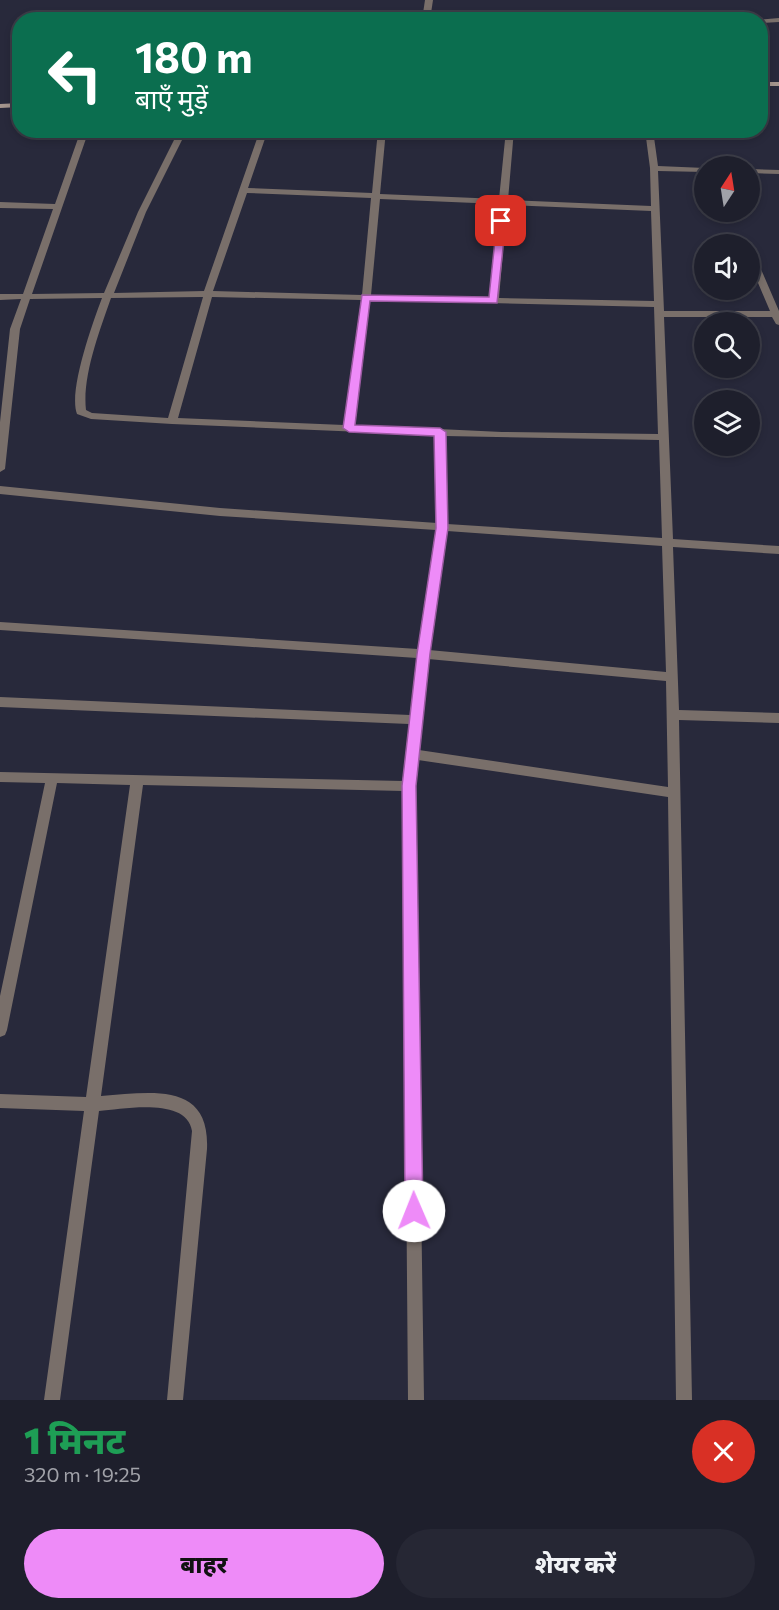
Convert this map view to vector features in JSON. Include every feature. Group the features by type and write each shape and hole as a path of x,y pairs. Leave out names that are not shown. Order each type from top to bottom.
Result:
{"street":[{"path":"0,469 15,329 82,138"},
{"path":"179,138 158,176 108,295 84,370 81,412 91,416 172,421 663,438"},
{"path":"172,421 208,294 261,138"},
{"path":"349,428 366,297 381,138"},
{"path":"494,300 509,138"},
{"path":"650,138 654,168 672,677 684,1400"},
{"path":"654,168 694,170"},
{"path":"760,171 779,172"},
{"path":"243,190 655,209"},
{"path":"0,206 58,207"},
{"path":"0,297 208,294 494,300 778,317 760,276"},
{"path":"416,1400 409,786 423,654 442,528 440,432"},
{"path":"0,490 220,512 779,550"},
{"path":"0,626 423,654 672,677"},
{"path":"0,702 416,720"},
{"path":"672,715 779,718"},
{"path":"412,754 674,793"},
{"path":"0,777 409,786"},
{"path":"0,1030 52,778"},
{"path":"52,1400 137,780"},
{"path":"0,1101 92,1104 166,1102 187,1108 197,1120 200,1132 199,1149 175,1400"}],"route":[{"path":"414,1211 409,786 423,654 442,528 440,432 349,428 366,297 494,300 501,221"}]}
